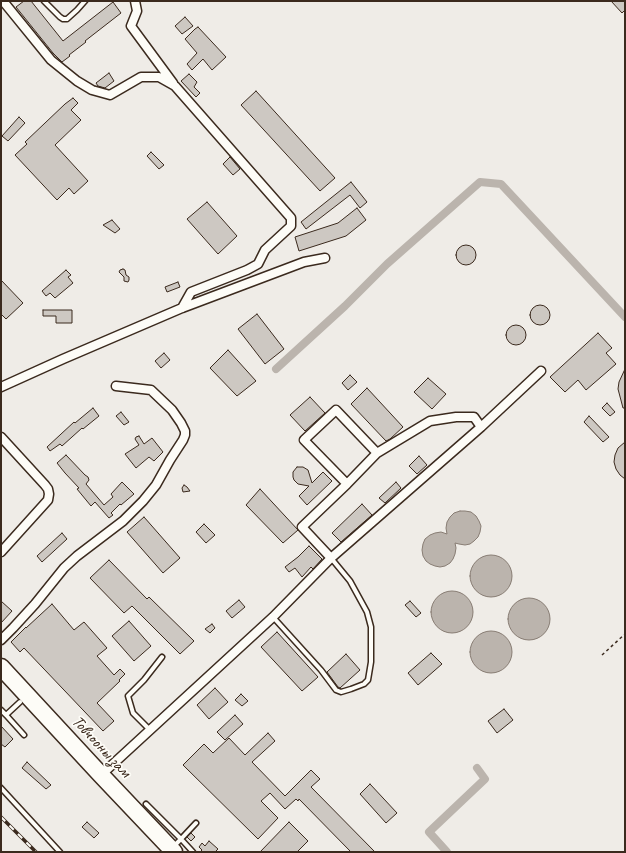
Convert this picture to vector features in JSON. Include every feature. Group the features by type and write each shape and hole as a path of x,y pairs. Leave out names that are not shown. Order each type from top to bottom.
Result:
{"highway":[{"name":"Товчооны зам","path":"1,667 101,775 172,848"},
{"name":"Товчооны зам","path":"1,681 91,778 172,848"}],"street":[{"path":"3,1 51,60 77,82 92,90 110,95 141,76 159,77 175,86"},
{"path":"135,1 136,10 131,26 175,86 291,218 291,226 265,250 258,264 247,270 191,292 182,308"},
{"path":"1,387 182,308 304,262 325,258"},
{"path":"101,775 273,617 330,558 481,427 541,371"},
{"path":"1,640 30,609 64,568 77,556 123,521 143,501 156,485 185,435 184,427 172,410 151,390 116,386"},
{"path":"347,484 304,440 336,410 378,454"},
{"path":"330,558 302,527 378,454 430,421 456,417 474,417 481,427"},
{"path":"1,438 45,485 49,494 48,500 1,552"}],"lane":[{"path":"44,1 63,19 67,18 77,10 85,1"},
{"path":"273,617 321,670 336,690 341,692 352,689 364,684 368,680 371,662 371,627 367,612 350,581 330,558"},
{"path":"150,730 134,713 128,696 144,680 162,657"},
{"path":"6,714 20,702"},
{"path":"1,710 24,735"},
{"path":"1,788 60,852"},
{"path":"146,804 172,848 193,852"},
{"path":"172,848 196,823"}],"path":[{"path":"602,655 625,634"}],"shaded area":[{"path":"1,1 625,1 625,852 1,852"},
{"path":"460,511 471,512 476,516 481,526 478,537 470,544 465,545 455,543 456,548 453,559 445,566 440,567 430,564 423,556 422,550 425,539 435,533 441,532 447,534 447,522 454,513"},
{"path":"487,555 495,555 503,558 509,564 512,576 509,588 503,594 495,597 487,597 479,594 473,588 470,580 470,572 473,564 479,558"},
{"path":"448,591 456,591 464,594 470,600 473,612 470,624 464,630 456,633 448,633 440,630 434,624 431,616 431,608 434,600 440,594"},
{"path":"525,598 533,598 541,601 547,607 550,619 547,631 541,637 533,640 525,640 517,637 511,631 508,623 508,615 511,607 517,601"},
{"path":"487,631 495,631 503,634 509,640 512,652 509,664 503,670 495,673 487,673 479,670 473,664 470,656 470,648 473,640 479,634"}],"building":[{"path":"24,1 31,1 63,41 113,2 121,13 85,41 86,42 62,62 16,7"},
{"path":"611,1 625,1 625,10 622,13"},
{"path":"185,17 193,26 182,34 175,26"},
{"path":"198,27 226,57 212,70 203,59 192,70 187,64 197,53 185,39"},
{"path":"109,73 114,81 105,88 98,86 96,83"},
{"path":"189,74 197,82 194,87 200,93 196,97 181,81"},
{"path":"256,91 335,178 320,191 241,105"},
{"path":"73,98 78,103 71,110 81,120 55,145 88,181 74,194 69,188 57,200 15,155 27,144 25,142"},
{"path":"19,117 25,123 8,141 2,136"},
{"path":"151,152 164,165 159,169 147,156"},
{"path":"230,157 240,169 233,175 223,164"},
{"path":"351,182 367,202 360,208 350,195 306,229 301,222"},
{"path":"207,202 237,236 218,254 187,219"},
{"path":"357,208 366,220 346,236 299,251 295,237 338,223"},
{"path":"112,220 120,229 115,233 103,225"},
{"path":"466,245 473,248 476,255 473,262 466,265 459,262 456,255 459,248"},
{"path":"123,269 129,277 128,282 124,281 124,277 119,272"},
{"path":"66,270 71,275 68,277 73,283 55,298 50,293 46,296 42,291"},
{"path":"1,280 23,303 6,319 1,314"},
{"path":"178,282 180,287 167,292 165,287"},
{"path":"540,305 547,308 550,315 547,322 540,325 533,322 530,315 533,308"},
{"path":"43,310 72,310 72,323 56,323 56,316 43,316"},
{"path":"257,314 284,349 265,364 238,329"},
{"path":"516,325 523,328 526,335 523,342 516,345 509,342 506,335 509,328"},
{"path":"598,333 612,348 606,353 616,364 586,390 578,380 565,392 550,377"},
{"path":"228,350 256,381 237,396 210,368"},
{"path":"164,353 170,360 161,368 155,361"},
{"path":"625,369 625,408 623,408 618,389 619,382"},
{"path":"350,375 357,382 348,390 342,383"},
{"path":"428,378 446,394 432,409 414,392"},
{"path":"367,388 403,427 386,441 351,404"},
{"path":"310,397 325,413 305,431 290,415"},
{"path":"607,403 615,412 610,416 602,408"},
{"path":"93,408 99,416 83,429 82,428 62,446 60,444 50,451 47,447 74,422 75,423"},
{"path":"121,412 129,422 124,425 116,416"},
{"path":"589,416 609,437 603,442 584,422"},
{"path":"139,436 144,444 152,438 163,452 154,461 149,457 136,468 125,454 139,445 135,439"},
{"path":"625,442 625,479 616,469 614,462 618,448"},
{"path":"66,455 88,477 89,480 86,484 104,505 113,497 111,494 122,482 134,494 121,505 120,504 111,513 113,515 109,518 95,502 91,506 77,489 79,488 57,463"},
{"path":"419,456 427,465 417,474 409,466"},
{"path":"297,467 303,467 308,470 312,483 323,472 332,481 307,505 299,496 309,486 298,484 294,480 293,472"},
{"path":"396,482 401,488 385,503 379,498"},
{"path":"184,485 190,491 183,492 182,488"},
{"path":"260,489 298,530 283,543 246,505"},
{"path":"362,504 372,515 341,542 332,533"},
{"path":"144,517 180,558 163,573 127,532"},
{"path":"204,524 215,535 206,543 196,532"},
{"path":"62,533 67,539 42,562 37,556"},
{"path":"309,546 322,559 313,569 311,567 302,577 295,568 289,572 285,567"},
{"path":"109,560 147,599 149,597 194,641 180,654 132,606 124,613 90,578"},
{"path":"239,600 245,607 232,618 226,611"},
{"path":"1,601 12,611 1,623"},
{"path":"410,601 421,613 416,617 405,605"},
{"path":"52,604 74,630 84,622 107,648 97,656 114,675 120,669 125,674 119,680 120,681 97,703 114,721 103,731 24,648 20,652 11,642"},
{"path":"129,621 151,646 134,661 112,636"},
{"path":"212,624 215,628 210,633 205,629"},
{"path":"277,632 318,677 302,691 261,647"},
{"path":"431,653 442,664 418,685 408,673"},
{"path":"346,654 360,670 340,688 327,672"},
{"path":"215,688 228,702 209,719 197,705"},
{"path":"241,694 248,701 242,706 235,700"},
{"path":"504,709 513,720 497,733 488,721"},
{"path":"235,715 243,724 225,740 217,732"},
{"path":"1,726 13,739 5,747 1,744"},
{"path":"268,733 275,741 252,762 285,796 311,770 320,779 311,787 375,852 351,852 299,799 298,801 296,799 285,809 270,793 261,801 278,818 258,839 183,765 204,744 213,753 229,738 245,755"},
{"path":"27,762 51,785 46,789 22,768"},
{"path":"370,784 397,813 386,823 360,794"},
{"path":"87,822 99,833 94,838 82,827"},
{"path":"289,822 308,841 297,852 260,852"},
{"path":"191,833 195,837 191,841 187,837"},
{"path":"209,841 218,849 215,852 200,852 202,850 199,847 202,843 205,846"}],"waterway":[{"path":"276,369 345,306 387,264 480,182 501,184 625,317"},
{"path":"447,852 429,832 485,779 477,768"}],"railway":[{"path":"1,817 36,852"}]}
